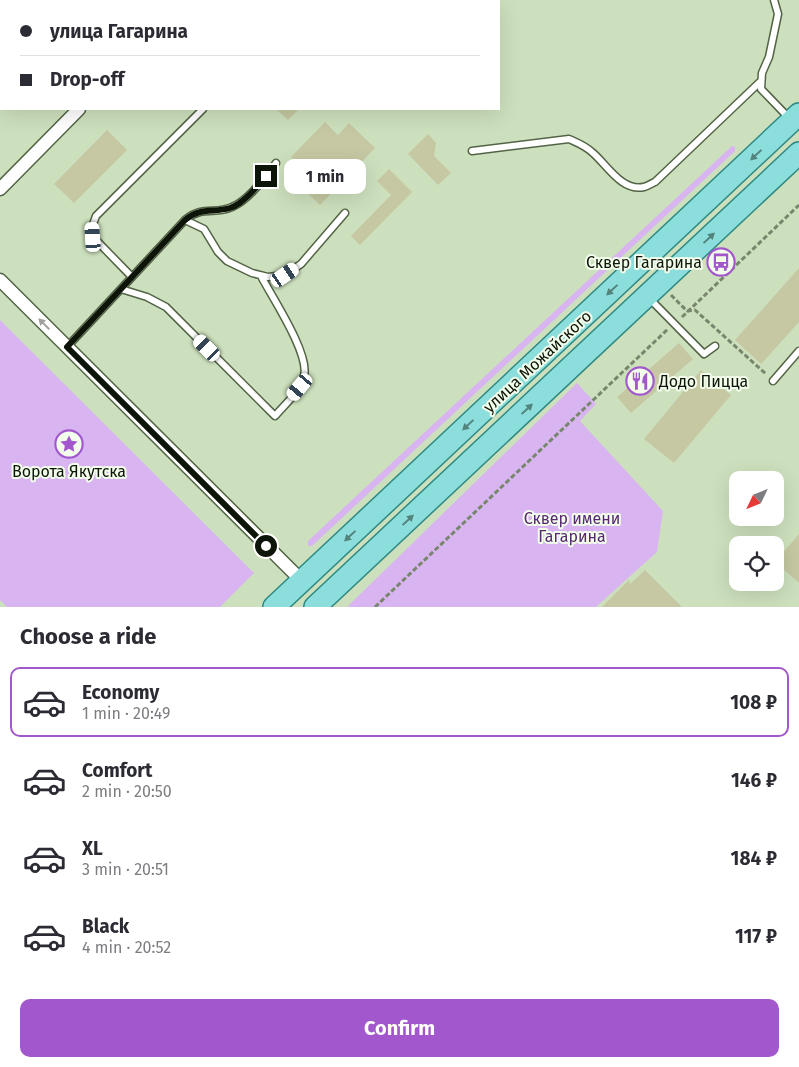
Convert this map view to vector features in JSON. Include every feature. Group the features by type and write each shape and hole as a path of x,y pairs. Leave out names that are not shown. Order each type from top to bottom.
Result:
{"main road":[{"name":"улица Можайского","path":"274,607 796,122"},
{"name":"улица Можайского","path":"321,605 799,153"},
{"path":"302,581 321,605"}],"street":[{"path":"0,189 78,110"},
{"path":"0,280 302,581"}],"lane":[{"path":"774,0 778,14 769,57 762,73 761,89 796,122"},
{"path":"472,151 569,139 593,152 616,178 633,187 644,187 655,182 762,81"},
{"path":"132,276 93,237 92,227 96,216 202,110"},
{"path":"67,347 185,220 200,211 216,211 233,207 256,188 276,164"},
{"path":"185,220 204,229 218,252 227,261 252,273 268,277 285,275 301,264 345,213"},
{"path":"121,289 147,297 166,307 275,416 300,387 305,375 305,364 296,340 260,276"},
{"path":"646,296 704,354 715,346"},
{"path":"773,381 799,351"}],"path":[{"path":"375,607 799,205"},
{"path":"669,292 687,311"},
{"path":"687,311 695,310 773,381"}],"green space":[{"path":"732,146 735,147 735,151 312,546 308,546 308,541"},
{"name":"Ворота Якутска","path":"0,320 254,573 220,607 7,607 0,600"},
{"name":"Сквер имени Гагарина","path":"577,383 596,404 580,421 663,511 657,552 596,607 348,607 350,604"}],"building":[{"path":"277,110 298,110 288,120"},
{"path":"325,122 338,135 349,123 375,148 320,205 293,179 303,168 291,157"},
{"path":"107,130 127,150 74,203 54,184"},
{"path":"428,134 436,143 434,156 451,173 438,185 408,154"},
{"path":"389,169 412,192 360,245 351,236 391,195 377,181"},
{"path":"799,268 799,322 761,364 735,340"},
{"path":"679,343 693,359 631,413 617,397"},
{"path":"701,370 731,395 674,463 644,439"},
{"path":"799,534 799,583 784,570 784,552"},
{"path":"645,570 682,607 602,607 629,580 630,584"}],"place":[{"name":"Сквер Гагарина","path":"721,262"},
{"name":"Додо Пицца","path":"640,381"},
{"name":"Ворота Якутска","path":"69,444"}],"route":[{"path":"266,176 256,188 233,207 216,211 200,211 192,214 185,220 67,347 266,546"}]}
